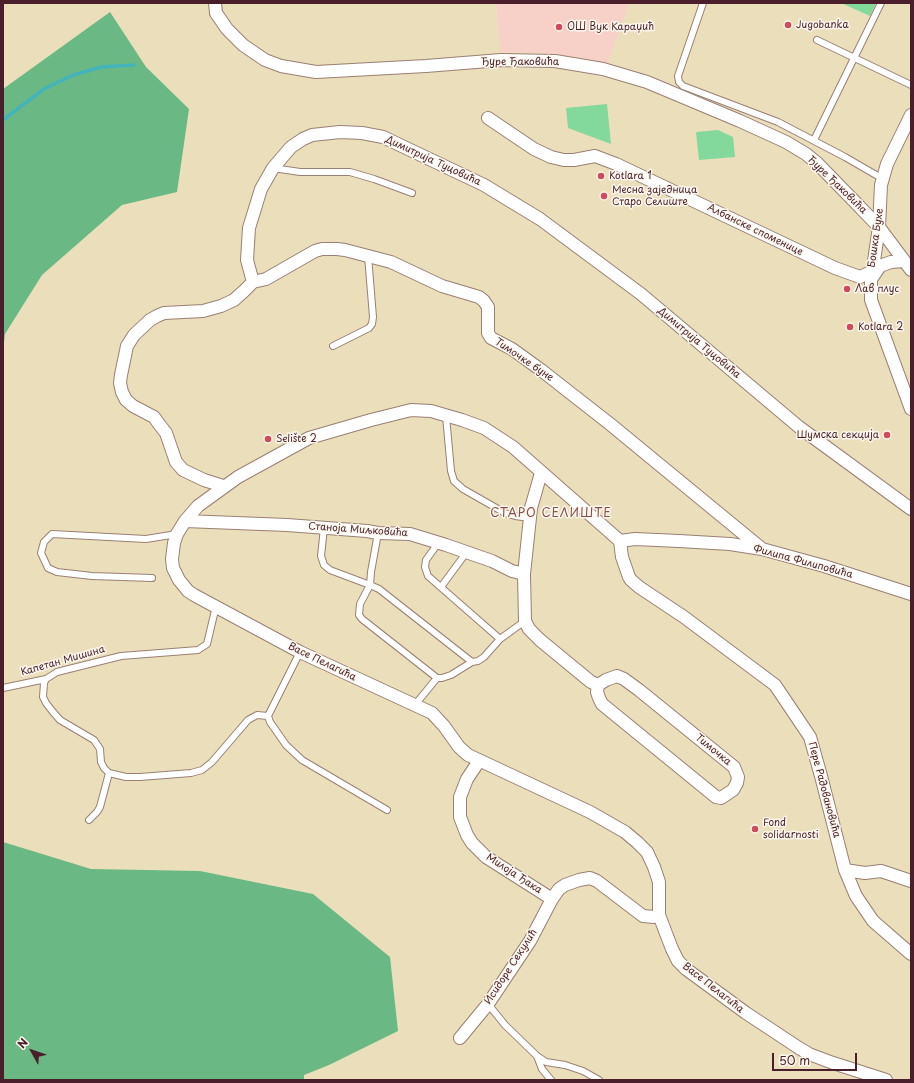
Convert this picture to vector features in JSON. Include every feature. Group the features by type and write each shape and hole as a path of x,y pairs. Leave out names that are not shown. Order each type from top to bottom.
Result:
{"street":[{"name":"Ђуре Ђаковића","path":"215,3 216,13 237,40 265,60 281,66 316,72 501,60 555,61 603,69 647,82 740,121 786,142 806,154 817,163 879,227 907,265"},
{"name":"Бошка Бухе","path":"911,115 887,164 881,185 879,227 871,276 871,300 911,409"},
{"name":"Албанске споменице","path":"488,118 534,149 564,160 574,160 595,156 609,161 835,268 860,277 871,276"},
{"name":"Димитрија Туцовића","path":"253,282 247,260 249,228 261,189 273,168 291,147 312,135 340,132 362,133 383,137 484,185 540,219 641,294 799,427 911,509"},
{"name":"Тимочке буне","path":"253,282 266,279 294,264 310,253 322,249 345,250 391,262 442,286 480,297 488,307 488,332 491,338 512,349 541,370 610,424 762,549"},
{"path":"871,276 880,266 891,262 907,265"},
{"path":"223,486 204,480 183,470 176,462 166,433 154,417 133,406 126,400 120,383 121,375 127,346 134,335 150,320 164,313 203,311 221,306 234,300 253,282"},
{"path":"896,369 911,382"},
{"name":"Васе Пелагића","path":"620,541 513,447 484,428 431,411 411,410 309,438 223,486 198,506 185,521 177,534 172,559 176,575 188,591 300,652 432,713 459,748 468,755 590,812 620,828 638,842 646,852 654,867 659,882 659,915 678,961 694,976 746,1014 809,1054 858,1072 886,1080"},
{"path":"541,473 534,494 530,518 524,574 525,621 528,629 540,640 591,682 598,685"},
{"name":"Станоја Миљковића","path":"185,521 287,525 378,533 410,534 439,542 466,553 492,561 512,571 524,574"},
{"name":"Филипа Филиповића","path":"620,541 680,541 730,544 762,549 824,566 911,594"},
{"name":"Пере Радовановића","path":"620,541 622,557 631,580 684,617 774,685 810,737 846,870 856,896 873,921 911,954"},
{"name":"Тимочка","path":"617,676 624,679 734,767 738,778 734,790 721,798 712,793 602,704 597,692 598,685 617,676"},
{"name":"Милоја Ђака","path":"479,761 467,779 460,797 460,817 467,835 472,843 486,857 552,898"},
{"path":"846,870 865,873 881,871 911,881"},
{"name":"Исидоре Секулић","path":"460,1038 488,1004 530,941 552,898 564,885 590,878 597,881 643,916 654,917 659,915"}],"lane":[{"path":"703,3 678,76 679,82 683,86 778,122 814,140 883,179"},
{"path":"814,140 881,3"},
{"path":"817,40 911,85"},
{"path":"273,168 300,172 350,172 412,193"},
{"path":"333,346 369,328 372,324 373,317 368,256"},
{"path":"446,416 451,471 454,481 505,513 530,518"},
{"path":"324,528 321,556 324,565 330,570 379,588 472,662"},
{"path":"378,533 370,585 360,604 359,615 362,619 437,678 451,675 472,662 478,661 484,657 500,639 525,621"},
{"path":"152,578 92,576 57,572 48,568 41,553 44,542 52,534 146,539 177,534"},
{"path":"439,542 426,560 425,567 428,576 500,639"},
{"path":"441,587 466,553"},
{"name":"Капетан Мишина","path":"3,688 46,679 57,672 121,656 198,650 207,644 216,606"},
{"path":"300,652 268,716 270,722 286,745 302,760 387,810"},
{"path":"414,706 437,678"},
{"path":"46,679 43,691 46,703 52,712 60,720 94,740 100,749 101,762 104,768 110,773 126,777 140,777 202,770 212,762 248,720 257,715 268,716"},
{"path":"89,820 100,807 110,773"},
{"path":"488,1004 505,1025 537,1056 546,1062 565,1065 583,1071 599,1080"},
{"path":"537,1056 542,1069 551,1080"}],"shaded area":[{"name":"ОШ Вук Караџић","path":"496,3 629,3 607,65 537,53 500,52"}],"green space":[{"path":"841,3 876,3 870,16"},
{"path":"110,12 146,67 189,109 177,192 122,205 42,275 5,334 3,350 3,89"},
{"path":"607,104 611,144 568,128 566,108"},
{"path":"718,130 733,137 735,157 699,160 696,132"},
{"path":"3,842 91,869 200,871 313,894 390,957 398,1031 329,1065 304,1075 304,1080 3,1080"}],"waterway":[{"path":"3,120 44,89 73,75 101,67 134,65"}],"place":[{"name":"Jugobanka","path":"788,25"},
{"name":"ОШ Вук Караџић","path":"559,27"},
{"name":"Kotlara 1","path":"601,176"},
{"name":"Месна заједница Старо Селиште","path":"604,196"},
{"name":"Лав плус","path":"847,289"},
{"name":"Kotlara 2","path":"850,327"},
{"name":"Шумска секција","path":"887,435"},
{"name":"Selište 2","path":"268,439"},
{"name":"Fond solidarnosti","path":"755,829"}],"district":[{"name":"СТАРО СЕЛИШТЕ","path":"551,514"}]}
